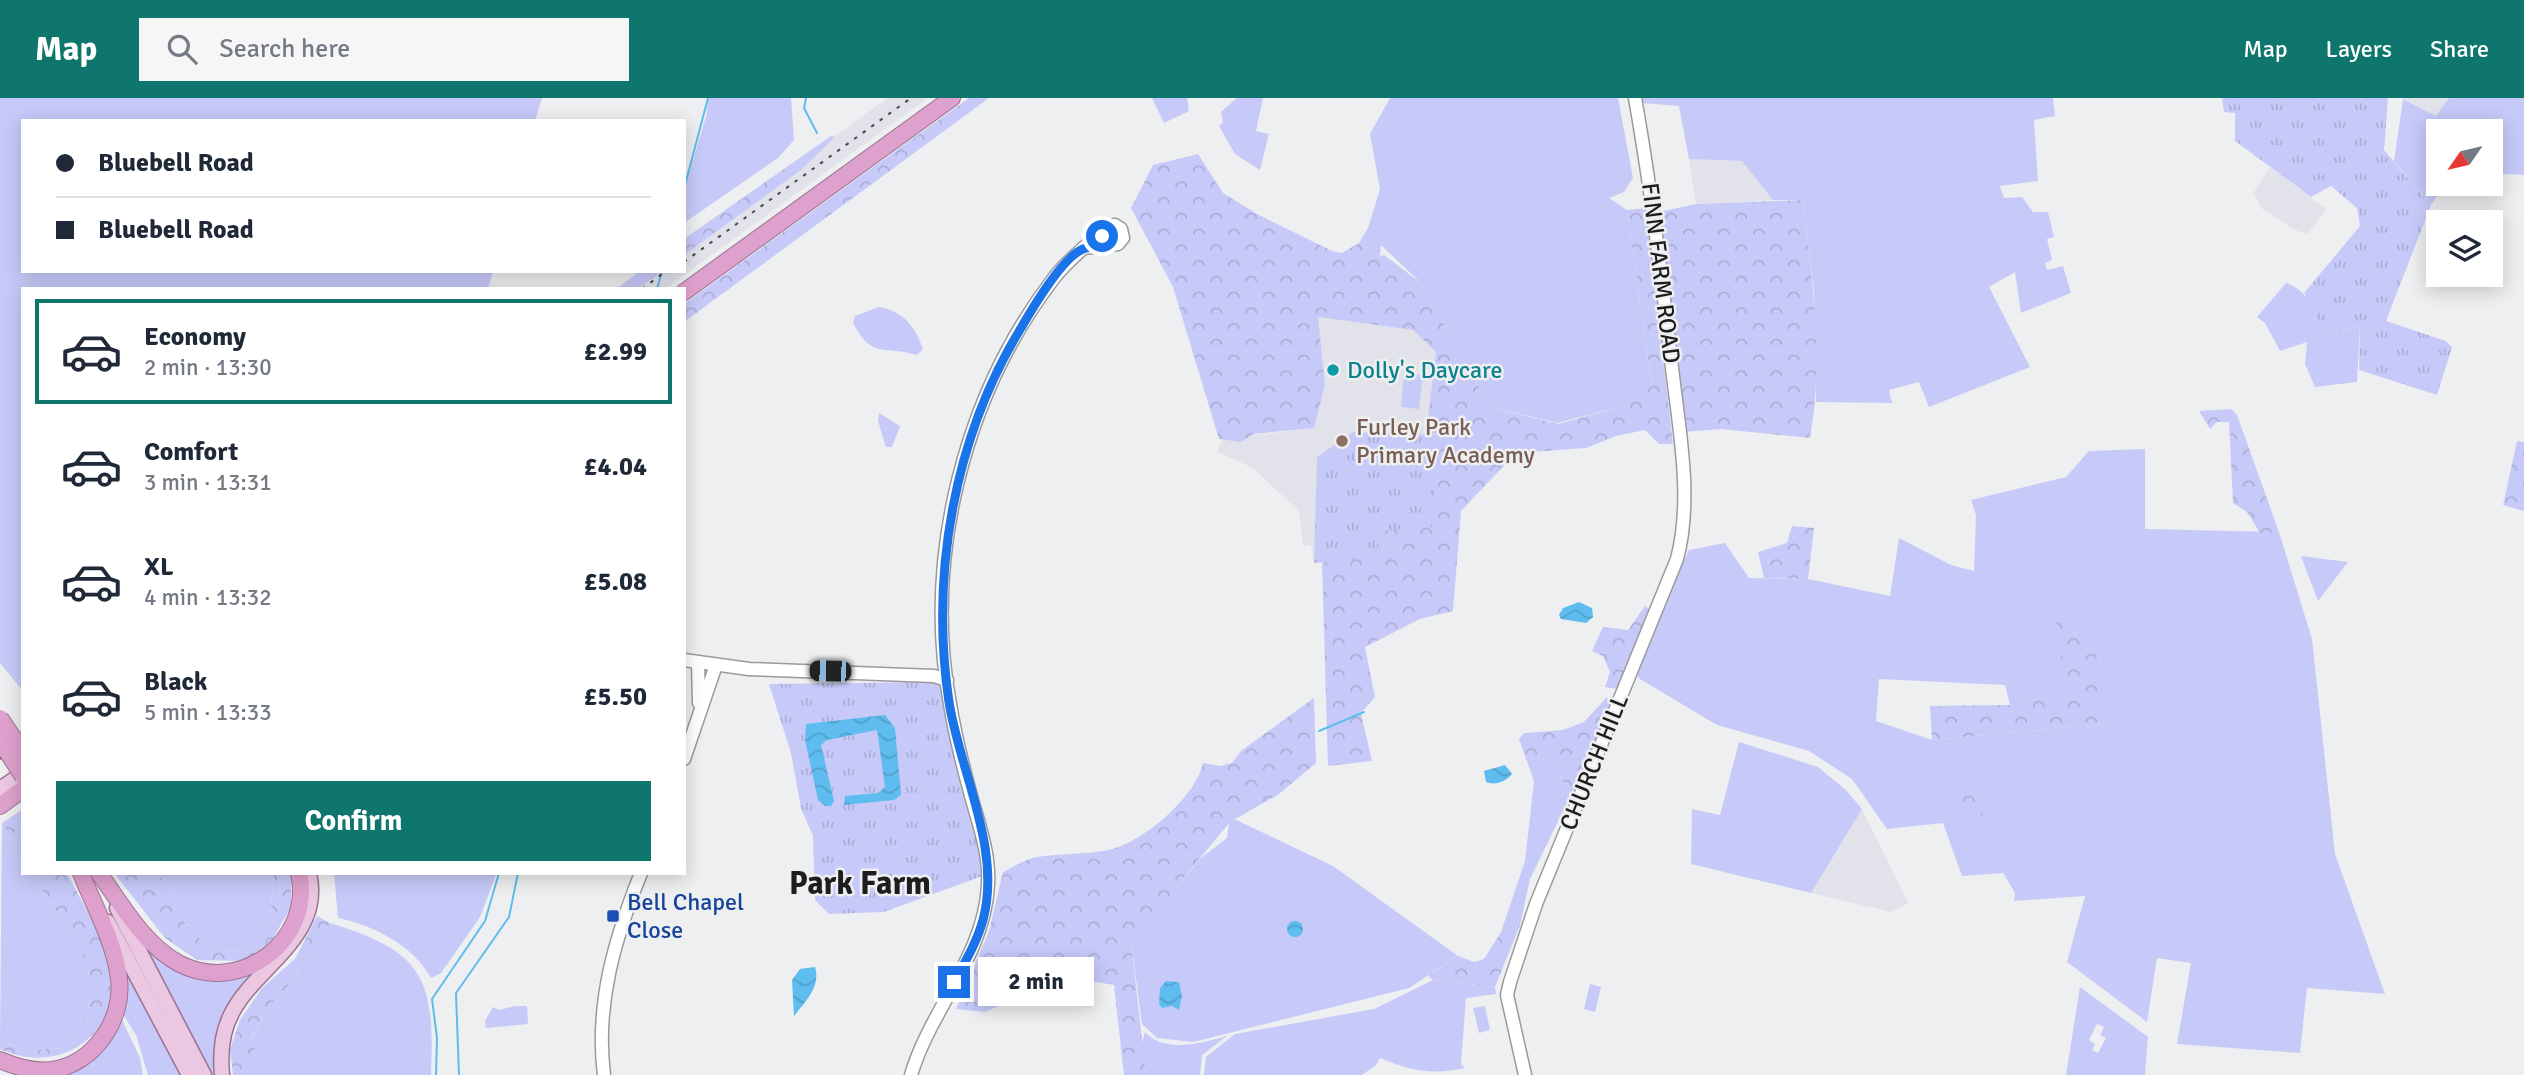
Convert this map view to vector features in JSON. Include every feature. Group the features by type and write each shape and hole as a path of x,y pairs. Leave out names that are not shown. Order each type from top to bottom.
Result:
{"highway":[{"path":"686,291 953,98"},
{"path":"0,718 21,749"},
{"path":"0,741 21,771"},
{"path":"0,806 21,790"},
{"path":"0,1060 32,1069 53,1070 76,1062 91,1051 112,1024 120,998 119,978 111,947 82,875"},
{"path":"101,875 158,949 182,965 218,975 261,962 279,946 293,928 300,905 299,875"}],"main road":[{"path":"0,789 21,775"},
{"path":"82,875 189,1075"},
{"path":"100,875 204,1075"},
{"path":"222,1075 223,1037 232,1012 249,989 286,951 301,929 310,903 309,875"}],"street":[{"name":"FINN FARM ROAD","path":"1635,98 1653,199 1680,449"},
{"path":"911,1075 921,1045 975,941 987,899 985,841 959,752 947,680 944,596 946,552 956,489 973,430 1000,366 1020,328 1059,271 1083,248 1111,225 1121,229 1122,241 1083,248"},
{"path":"1103,231 1103,240 1109,245"},
{"name":"CHURCH HILL","path":"1525,1075 1507,995 1536,904 1677,559 1684,533 1680,449"},
{"path":"686,660 716,665 934,676 947,680"},
{"path":"698,663 698,714"},
{"path":"686,753 716,665"},
{"path":"604,1075 603,1025 609,964 625,911 640,875"}],"shaded area":[{"path":"888,98 928,98 668,287 624,287 642,273 686,273 686,243"},
{"path":"2403,98 2449,98 2436,116"},
{"path":"1689,159 1742,161 1773,200 1696,204"},
{"path":"2270,167 2326,209 2308,234 2295,230 2261,208 2254,192"},
{"name":"Furley Park Primary Academy","path":"1317,317 1413,330 1436,352 1426,433 1441,435 1432,527 1379,557 1314,563 1311,545 1303,546 1299,511 1253,468 1218,452 1222,439 1314,428 1325,385"},
{"path":"1862,809 1908,903 1891,912 1811,893"}],"green space":[{"path":"0,98 542,98 536,119 21,119 21,273 492,273 489,287 21,287 21,689 0,663"},
{"path":"708,98 791,98 794,140 778,158 686,222 686,184 707,113"},
{"path":"969,98 989,98 686,321 686,303"},
{"path":"1152,98 1187,98 1189,111 1164,123"},
{"path":"1237,98 1263,98 1256,131 1269,134 1260,170 1235,154 1219,126 1223,123 1221,112"},
{"path":"1390,98 1618,98 1633,178 1624,192 1609,198 1627,210 1652,386 1616,408 1557,423 1490,407 1421,283 1381,245 1380,256 1359,243 1368,228 1380,189 1370,134"},
{"path":"1641,98 2053,98 2055,116 2034,120 2038,181 2000,186 2004,198 2022,197 2033,212 2048,212 2054,237 2047,239 2052,260 2045,263 2047,270 2063,266 2071,293 2021,313 2015,272 1989,287 2030,367 1929,407 1919,382 1889,390 1892,403 1816,402 1814,293 1803,200 1773,200 1742,161 1689,159 1679,106 1641,103"},
{"path":"2222,98 2388,98 2384,150 2431,205 2429,210 2426,210 2426,218 2386,321 2446,341 2452,347 2437,395 2359,370 2360,326 2327,335 2304,293 2360,226 2357,208 2331,186 2311,197 2235,141 2235,113 2224,112"},
{"path":"2449,98 2524,98 2524,175 2503,174 2503,119 2426,119 2426,196 2437,196 2431,205 2394,161 2403,99 2436,116"},
{"path":"831,136 835,137 801,170 686,254 686,238"},
{"path":"1198,154 1223,193 1257,214 1332,251 1342,253 1359,243 1380,256 1384,255 1421,283 1490,407 1558,424 1616,408 1652,385 1627,210 1646,208 1673,444 1659,444 1645,430 1616,436 1586,448 1516,453 1461,511 1453,611 1420,619 1365,647 1375,697 1361,713 1372,761 1328,766 1322,561 1379,556 1378,531 1441,435 1426,433 1436,352 1413,330 1318,317 1325,385 1314,428 1253,434 1241,442 1219,439 1173,287 1131,208 1153,165"},
{"path":"1803,200 1813,289 1816,349 1810,438 1721,429 1683,432 1659,212 1696,204"},
{"path":"637,273 659,273 641,287 619,287"},
{"path":"2286,283 2294,286 2306,297 2327,335 2360,326 2357,382 2315,387 2305,364 2307,342 2280,351 2265,323 2257,317"},
{"path":"879,307 895,312 912,327 923,349 917,355 873,347 860,335 853,323 855,316"},
{"path":"1404,373 1423,375 1419,409 1401,407"},
{"path":"2231,409 2237,415 2279,532 2260,533 2247,512 2233,503 2229,422 2217,422 2210,429 2199,411"},
{"path":"879,413 900,426 892,447 886,447 878,421"},
{"path":"1353,432 1441,435 1432,527 1378,531 1379,557 1314,563 1317,457"},
{"path":"2517,441 2524,442 2524,511 2503,505"},
{"path":"2145,449 2145,529 2279,532 2312,639 2335,854 2385,994 2307,988 2300,1053 2177,1044 2191,963 2157,958 2147,1022 2067,962 2085,896 2014,901 2015,893 2003,873 1962,876 1943,823 1887,829 1852,779 1809,751 1717,725 1640,679 1635,673 1689,550 1725,543 1749,578 1808,579 1890,596 1899,538 1951,565 1974,571 1976,515 1971,500 2066,477 2089,451","holes":["2053,596 2081,644 2103,724 1932,740 1876,721 1879,679 2005,685 2010,705 2067,693"]},
{"path":"1792,526 1814,528 1808,579 1764,578 1758,552 1787,543"},
{"path":"2301,556 2348,562 2318,601"},
{"path":"2052,593 2081,644 2095,646 2104,724 1932,740 1930,706 2010,705 2066,693"},
{"path":"1645,606 1649,609 1617,689 1605,687 1610,672 1603,656 1592,651 1603,627 1628,630"},
{"path":"936,682 942,689 977,828 985,875 884,912 829,914 815,900 813,836 801,808 791,753 769,684"},
{"path":"1314,698 1316,763 1279,794 1230,822 1177,886 1175,910 1131,941 1146,1075 1124,1075 1114,985 1065,977 985,1012 956,1009 989,931 1003,872 1033,858 1103,851 1140,836 1154,827 1180,802 1191,789 1203,763 1220,766 1232,763 1241,751"},
{"path":"1606,698 1614,701 1574,801 1569,799 1556,762 1525,756 1519,739 1524,733 1563,730 1584,722"},
{"path":"1739,742 1818,767 1846,790 1862,809 1811,893 1691,864 1692,809 1720,815"},
{"path":"1525,756 1556,762 1569,799 1530,879 1520,925 1501,932 1525,861 1534,781"},
{"path":"1979,789 1983,816 1962,820 1956,792"},
{"path":"21,810 21,860 2,823"},
{"path":"1230,817 1333,866 1458,956 1409,988 1193,1042 1157,1038 1142,1024 1131,941 1174,910 1177,886 1201,858 1227,838"},
{"path":"2,823 21,860 21,875 30,875 74,937 88,973 91,991 82,1025 66,1048 30,1050 0,1042"},
{"path":"30,875 68,875 87,911 108,963 110,999 104,1018 93,1034 78,1046 61,1054 41,1058 21,1056 0,1049 0,1042 30,1050 66,1048 82,1025 91,991 88,973 74,937"},
{"path":"116,875 160,875 186,924 212,951 247,950 269,926 274,875 291,875 291,907 272,940 245,961 197,960 165,938"},
{"path":"160,875 274,875 269,926 247,950 212,951 186,924"},
{"path":"334,875 496,875 480,917 441,973 431,978 414,956 391,939 365,926 338,918"},
{"path":"317,916 330,923 307,966 266,1010 251,1039 264,1075 233,1075 230,1049 240,1020 262,988 295,959"},
{"path":"330,923 386,945 405,959 418,974 426,992 430,1015 431,1075 264,1075 251,1040 266,1010 307,966"},
{"path":"1520,925 1495,987 1433,980 1428,976 1458,956 1474,962 1484,959 1501,932"},
{"path":"147,948 175,966 200,976 226,978 259,971 236,994 222,1017 215,1043 216,1075 212,1075"},
{"path":"123,960 184,1075 148,1075 136,1035 123,1014 128,985"},
{"path":"1433,980 1495,987 1496,994 1466,998 1461,1064 1465,1068 1422,1071 1380,1058 1376,1065 1362,1075 1204,1075 1206,1057 1235,1034 1374,1009"},
{"path":"1590,984 1601,987 1595,1012 1584,1009"},
{"path":"2080,987 2148,1037 2145,1075 2066,1075","holes":["2097,1024 2104,1027 2100,1035 2106,1038 2098,1053 2092,1050 2095,1044 2089,1040"]},
{"path":"527,1006 528,1024 486,1028 485,1021 493,1007 499,1010"},
{"path":"1485,1006 1490,1030 1479,1033 1473,1008"},
{"path":"122,1020 140,1058 143,1075 63,1075 105,1049"},
{"path":"1145,1032 1153,1039 1173,1045 1195,1044 1227,1036 1202,1055 1200,1075 1145,1075 1141,1047"}],"water":[{"path":"1579,602 1592,608 1593,617 1586,623 1561,619 1559,615 1563,608"},
{"path":"885,715 895,728 901,795 894,800 844,805 845,796 878,793 885,787 877,730 827,740 821,745 834,801 831,806 825,806 818,800 805,740 806,724"},
{"path":"1505,765 1512,774 1510,777 1497,783 1486,782 1484,771"},
{"path":"1295,921 1301,923 1301,935 1295,937 1289,935 1287,929 1289,923"},
{"path":"815,967 814,987 794,1016 792,980 800,969"},
{"path":"1166,981 1179,982 1182,996 1179,1010 1172,1006 1162,1008 1159,1004 1160,988"}],"waterway":[{"path":"686,181 708,98"},
{"path":"806,98 804,108 817,133"},
{"path":"658,287 661,273"},
{"path":"1319,731 1364,712"},
{"path":"436,1075 437,1038 432,999 485,921 498,875"},
{"path":"459,1075 456,993 509,917 518,875"}],"railway":[{"path":"686,261 911,98"},
{"path":"645,287 663,273"},
{"path":"0,759 21,743"}],"place":[{"name":"Dolly's Daycare","path":"1333,370"},
{"name":"Furley Park Primary Academy","path":"1342,441"},
{"name":"Bell Chapel Close","path":"613,916"}],"district":[{"name":"Park Farm","path":"860,883"}],"route":[{"path":"954,982 983,921 988,886 985,841 959,752 950,704 945,652 945,571 956,489 981,407 1015,337 1066,264 1083,248 1109,245 1104,242 1102,236"}]}
